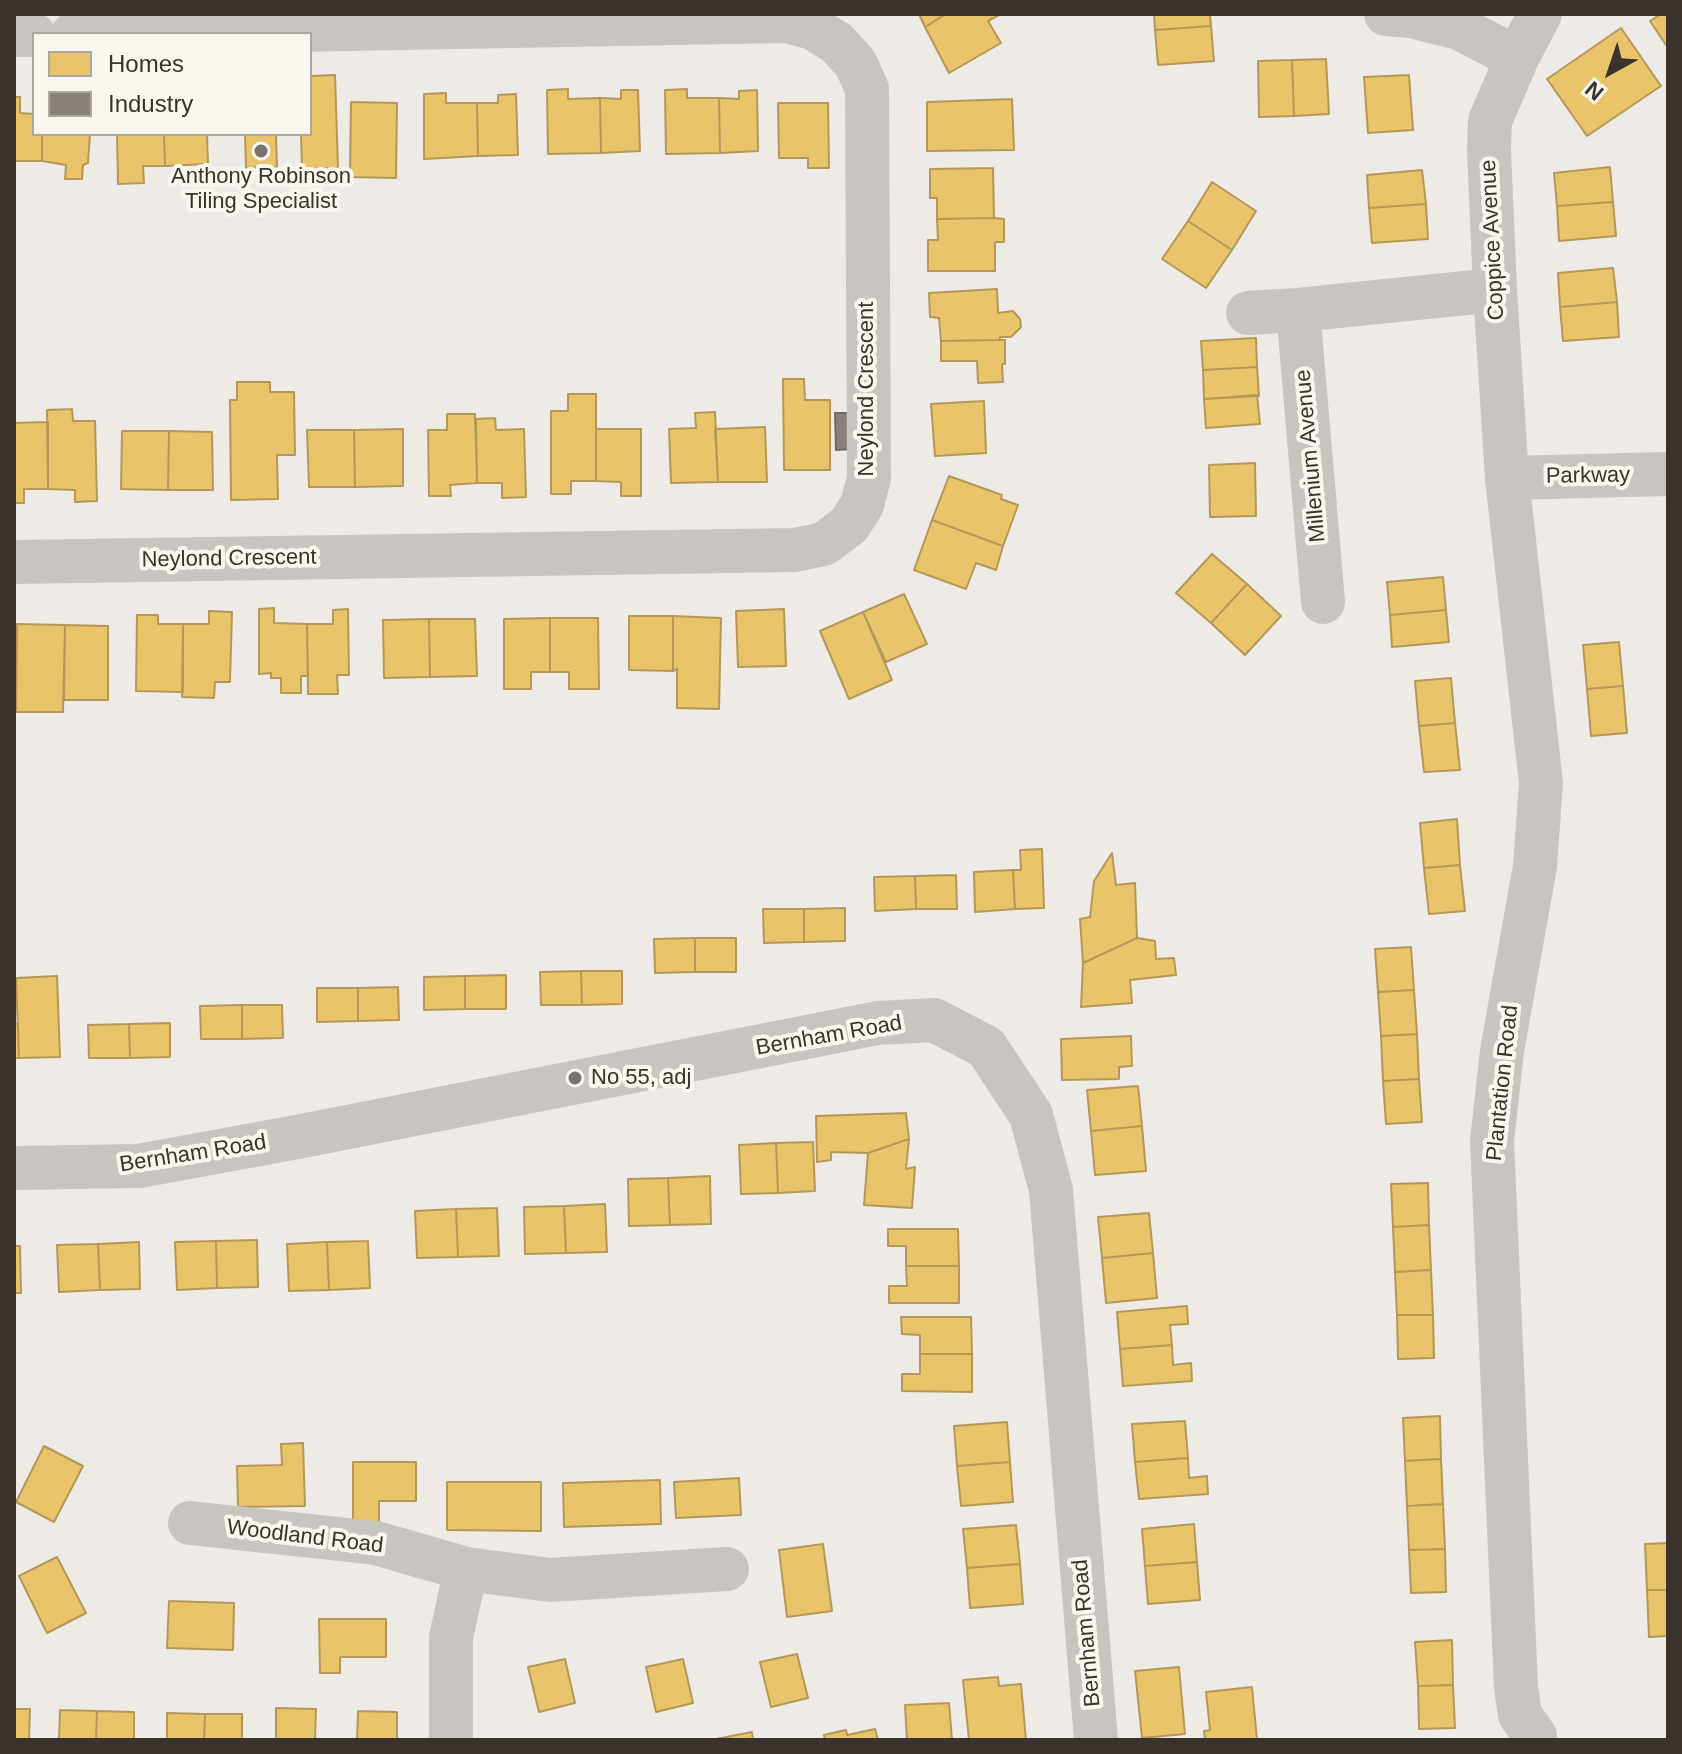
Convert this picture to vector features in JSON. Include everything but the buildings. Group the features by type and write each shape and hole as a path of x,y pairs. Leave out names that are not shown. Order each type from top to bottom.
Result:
{"street":[{"path":"1386,14 1410,16 1459,28 1517,58"},
{"name":"Coppice Avenue","path":"1507,478 1495,290 1490,121 1540,14"},
{"name":"Neylond Crescent","path":"14,562 795,550 824,544 849,525 862,505 869,478 867,89 856,64 837,43 813,28 786,21 262,23 107,32"},
{"path":"1248,313 1495,290"},
{"name":"Millenium Avenue","path":"1298,310 1323,602"},
{"name":"Parkway","path":"1507,478 1668,474"},
{"name":"Plantation Road","path":"1507,478 1541,783 1535,866 1502,1051 1492,1141 1516,1687 1520,1715 1536,1739"},
{"name":"Bernham Road","path":"14,1168 139,1166 878,1023 934,1020 986,1047 1031,1115 1051,1190 1096,1740"},
{"name":"Woodland Road","path":"190,1523 376,1543 466,1569 550,1580 727,1569"},
{"path":"451,1740 451,1637 466,1569"}],"place":[{"name":"Anthony Robinson Tiling Specialist","path":"261,151"},
{"name":"No 55, adj","path":"575,1078"}]}
